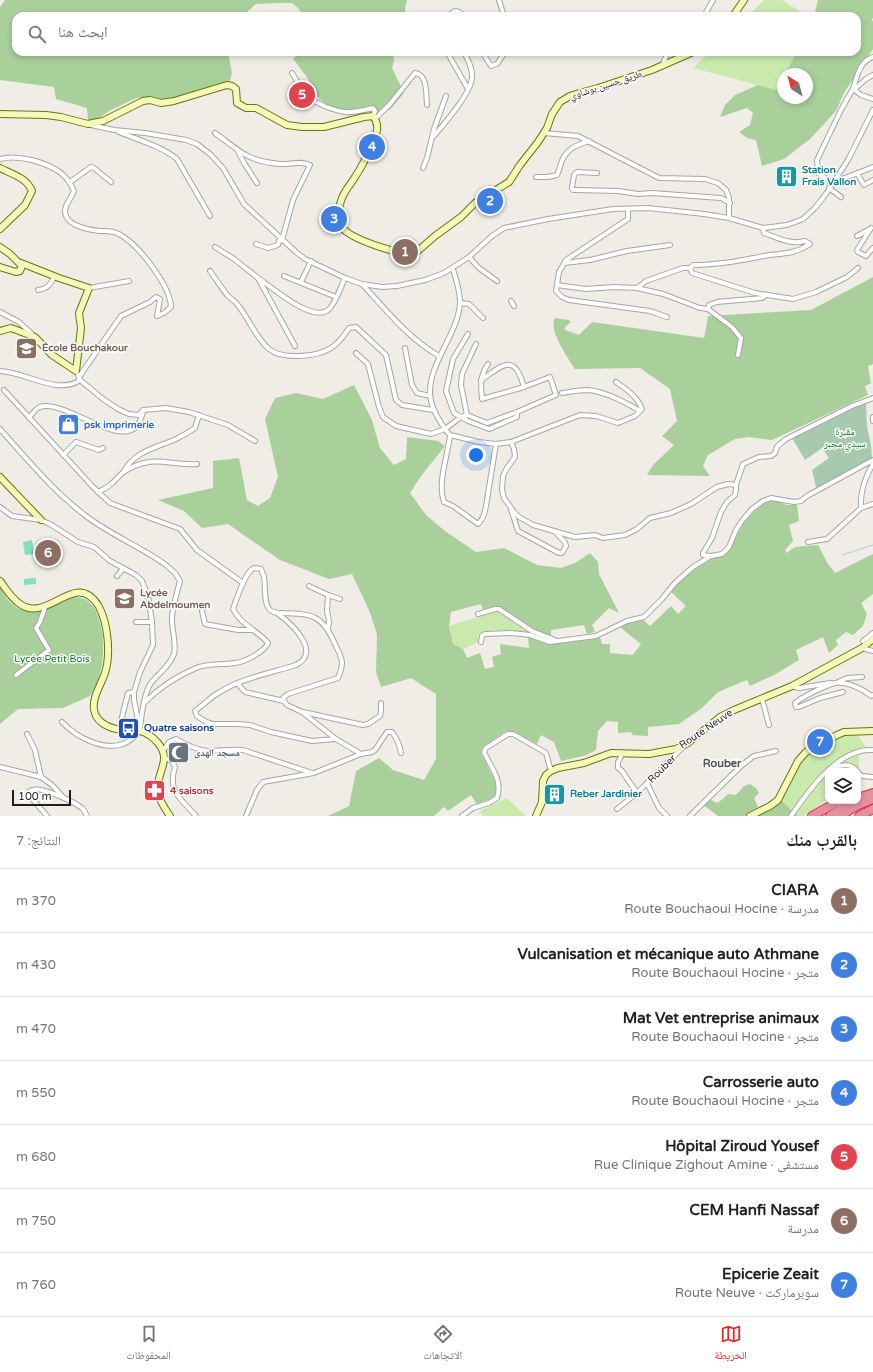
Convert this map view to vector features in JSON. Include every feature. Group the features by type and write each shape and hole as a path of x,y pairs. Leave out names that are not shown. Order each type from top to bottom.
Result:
{"highway":[{"path":"861,793 873,792"},
{"path":"861,797 873,792"},
{"path":"840,816 858,805 873,799"},
{"path":"812,816 834,804"},
{"path":"830,816 848,804"},
{"path":"859,816 873,809"}],"street":[{"path":"499,0 503,12"},
{"path":"706,12 713,0"},
{"path":"736,12 744,0"},
{"path":"449,56 468,89"},
{"path":"433,137 460,105 468,89 472,79 472,70 466,56"},
{"path":"484,56 488,63 491,66 494,66 502,56"},
{"path":"662,66 666,56"},
{"name":"طريق حسين بوشاوي","path":"374,118 378,126 376,134 371,148 356,176 342,197 339,206 340,222 344,229 368,243 412,256 435,236 461,217 475,203 509,182 544,133 556,107 560,102 570,96 662,66 684,56"},
{"path":"832,183 818,173 817,160 823,145 853,90 859,70 870,58 873,57"},
{"path":"292,73 306,95 319,103 339,112 347,113 373,108 375,111 374,118"},
{"path":"88,124 103,121 143,101 150,100 161,103 174,101 227,85 236,89 237,103 246,108 256,108 287,125 324,127 364,117 374,118 390,104 416,73 421,75 424,79 426,105"},
{"path":"853,90 873,75"},
{"path":"853,90 861,95 873,99"},
{"path":"423,168 433,137 434,129 446,96"},
{"path":"0,114 46,115 61,117 114,130 145,133 186,140 197,144 210,154 223,168 244,204 296,252 345,278 362,284 382,287 397,286 426,280 444,273 469,257 492,236 504,228 518,224 613,209 648,208 704,214 729,218 762,228 773,228 787,225 803,219 815,208 848,160 873,110"},
{"path":"114,130 161,149 177,159 210,216"},
{"path":"215,133 246,155 266,162 290,165 306,163 310,165 293,200 278,245 268,248 256,244"},
{"path":"544,133 578,136 659,178 705,179 718,183 726,190 730,203 729,218"},
{"path":"536,177 557,175 562,161 568,151 575,145 589,141"},
{"path":"236,148 257,183"},
{"path":"0,159 32,159 61,173 70,182 74,191 65,210 66,216 71,223 98,231 109,230 119,233 127,239 157,272 165,286 171,307 158,316 160,299 156,297 150,302 121,316 74,384 60,385 38,381 10,371 0,371"},
{"path":"70,182 91,167 111,182"},
{"path":"832,183 873,167"},
{"path":"0,168 23,179 30,186 32,191 25,205 0,229"},
{"path":"597,173 577,172 574,175 572,188 577,190 618,191 638,194 652,193 721,198 730,203"},
{"path":"857,173 864,185 873,180"},
{"path":"829,188 841,197"},
{"path":"628,209 628,219 566,260 559,272 557,293 569,300 650,312 667,317"},
{"path":"637,288 646,281 683,268 690,268 693,265 707,265 749,260 769,255 788,254 811,245 805,241 794,243 764,233 754,226"},
{"path":"857,236 872,227"},
{"path":"872,227 857,250 864,256 873,248"},
{"path":"762,228 764,233"},
{"path":"564,263 590,260 627,251 670,245"},
{"path":"0,247 21,262 54,277 89,288 129,281"},
{"path":"215,248 234,259 292,302 315,314 321,314 328,310 345,278"},
{"path":"469,257 479,268 497,281"},
{"path":"301,282 311,261"},
{"path":"0,267 16,272 20,271 22,268 21,262"},
{"path":"690,268 692,272 754,293 792,299 816,292 847,277 858,268"},
{"path":"452,269 459,290 460,304 454,325 440,356 430,386 430,396 433,410 450,435 479,442 496,444 511,442 580,415 596,416 618,423 630,418 642,409 640,402 616,382"},
{"path":"210,271 228,295 237,304 257,334 270,349 276,353 290,356 307,356 317,354 334,346 340,341 349,328 356,327 386,355 396,400 402,405 433,410"},
{"path":"284,276 336,297"},
{"path":"38,290 50,285 54,277"},
{"path":"258,278 295,346"},
{"path":"362,284 415,339 427,349 440,356"},
{"path":"557,285 586,289 614,287 637,288 670,296 700,308 708,309 732,327 741,338 738,355"},
{"path":"79,376 81,328 79,313 89,288"},
{"path":"708,309 712,304 751,300 762,298 766,295"},
{"path":"510,301 514,306"},
{"path":"460,304 469,304 483,318"},
{"path":"0,312 19,322 36,337 52,355 79,376 103,399 118,409 128,414 139,415 144,410 166,408 199,415 228,425 255,442"},
{"path":"0,331 11,328 36,337"},
{"path":"468,334 453,359 446,391 454,413 468,421 489,429 517,417 517,412"},
{"path":"467,415 461,385 462,374 476,344"},
{"path":"405,348 412,385 417,393 430,396"},
{"path":"356,353 368,364 383,417 396,426 431,434 445,429 461,417 467,415 487,423 556,395 550,377 524,387 482,399 480,380 488,364"},
{"path":"480,380 503,364 507,364 515,368 519,373 524,387"},
{"path":"4,390 63,455 110,503 180,529 197,550 243,583"},
{"path":"562,393 586,390 604,393 640,411"},
{"path":"873,398 852,406 786,439 777,447 775,453 771,456 759,457 743,464 736,485 735,495 726,502 712,538 703,553 703,556 722,554 729,547 741,522 752,509 763,501 771,498 787,501 801,501 807,496 873,460"},
{"path":"29,418 35,410 40,407 46,407 69,413 122,433 135,428 139,424 144,410"},
{"path":"98,492 111,484 122,473 128,463 142,452 177,438 195,428 199,415"},
{"path":"0,429 60,494 86,516 166,565 175,572 180,581 173,606 172,617 174,654 146,691 145,702 140,719 140,731 129,742 105,746 95,743 69,730 62,722"},
{"path":"450,435 442,479 442,498 444,502 453,506 478,524 484,515 496,444"},
{"path":"63,455 76,442 100,450 103,448"},
{"path":"511,442 515,457 506,468 503,476 502,490 504,498 519,517 533,525 576,537 595,535 603,538 620,536 637,529 650,518 671,513 691,504 717,487 736,485"},
{"path":"122,473 137,465 151,461 160,460 197,464"},
{"path":"861,508 861,492 873,464"},
{"path":"0,477 41,520"},
{"path":"808,542 827,539 861,508 873,504"},
{"path":"510,506 518,530 559,553 562,553 566,546 565,542 554,530"},
{"path":"0,507 12,516 41,520 50,524 78,542 94,547 110,561 136,575 142,581 148,596 152,622 153,645 140,672 134,692 140,731"},
{"path":"516,523 519,517"},
{"path":"481,642 482,636 485,634 505,632 530,635 550,642 596,636 627,621 644,617 679,579 693,567 710,556"},
{"path":"145,702 153,694 197,667 236,663 259,654 265,648 268,643 244,623 236,615 233,609 243,583 251,570 255,568 260,569 264,577 269,609 272,612 277,613 316,617 322,621 328,629 343,661 342,669 338,678 288,694 282,700"},
{"path":"117,576 123,569"},
{"path":"0,581 11,597 20,605 28,608 36,609 45,607 72,593 78,592 93,598 102,613 108,644 108,660 105,672 95,696 94,712 103,724 111,727 140,731 157,742 163,751 165,758 157,791 161,802 170,816"},
{"path":"309,586 340,599"},
{"path":"328,595 328,629"},
{"path":"16,675 49,650 36,628 40,622 45,607"},
{"path":"478,614 495,609 499,610 532,631 557,641"},
{"path":"202,611 205,624 238,630 252,630"},
{"path":"277,613 290,622 303,640 307,649 306,656 302,662 237,683 220,691 195,711 197,716 213,724 250,725 272,732 312,741 336,739"},
{"path":"136,622 152,622"},
{"path":"873,633 863,644 873,651"},
{"name":"Route Neuve","path":"551,770 584,764 608,754 649,754 676,749 688,743 720,717 792,686 873,639"},
{"path":"843,692 820,698 796,707 796,702 815,692 848,678 862,677"},
{"path":"237,683 245,692 282,700 287,705 302,712 363,725 368,724 380,716 381,703"},
{"path":"792,686 799,688 836,683 860,688 871,696 873,695"},
{"path":"122,717 128,694 134,692"},
{"path":"762,699 769,725"},
{"path":"302,712 336,739 361,754"},
{"path":"750,816 770,806 778,800 798,760 806,752 836,734 844,732 873,731"},
{"path":"246,816 257,790 264,782 314,774 361,754 372,752 387,732 392,732 396,738 400,746 401,753"},
{"path":"27,734 35,750 40,777"},
{"path":"462,816 473,808 489,803 497,798 500,790 498,778 484,752 486,748 508,734 513,734 546,753 551,770 543,781 542,802 536,816"},
{"path":"163,751 168,742 176,739 188,746 208,751 232,749 243,750 314,774"},
{"name":"Rouber","path":"617,809 637,793 688,743"},
{"path":"831,768 860,751 873,750"},
{"path":"690,816 741,766 754,756 776,751"},
{"path":"623,753 618,762 618,768 622,771 637,793"},
{"path":"165,758 172,761 175,767 172,775 172,785 177,795 196,816"},
{"path":"831,768 845,764 853,766 854,768"},
{"path":"0,767 40,777 52,785 67,801"},
{"path":"791,816 804,796 825,774"},
{"path":"861,775 873,777"},
{"path":"647,783 659,808 666,816"},
{"path":"47,816 29,795 32,789 37,788 67,801 83,809 87,816"}],"green space":[{"path":"5,0 407,0 405,12 301,12 292,3 278,3 256,4 247,12 12,12 12,56 229,56 232,73 230,81 172,101 147,97 136,98 109,111 96,120 88,120 87,108 56,99 54,87 0,80 0,7"},
{"path":"764,0 782,0 801,12 752,12"},
{"path":"818,0 873,0 873,18 871,20 873,21 873,49 844,93 836,111 810,139 784,159 762,166 756,140 747,138 739,132 750,125 753,113 747,108 720,117 725,105 735,95 758,85 776,90 777,88 777,104 813,104 813,68 788,68 795,56 861,56 861,12 815,12"},
{"path":"296,56 393,56 392,68 404,93 390,110 363,112 335,108 327,105 318,98 306,76 293,59"},
{"path":"706,56 795,56 788,68 777,68 776,90 693,68"},
{"path":"873,277 873,364 868,366 871,383 865,386 868,395 772,440 749,437 735,439 708,455 703,466 710,476 647,475 653,465 674,445 662,436 677,421 670,389 640,368 575,369 556,337 554,329 555,318 569,320 571,322 565,327 565,330 579,335 592,322 704,338 708,316 811,310"},
{"path":"354,385 372,420 380,448 394,465 406,459 407,437 438,441 445,446 421,476 410,493 426,515 445,531 476,552 504,548 537,565 561,568 575,563 590,553 598,562 599,574 619,613 609,608 592,625 595,632 587,634 584,625 551,630 551,637 528,627 503,609 497,607 483,610 481,604 451,612 449,626 453,644 463,649 467,658 480,653 485,669 494,667 492,657 501,654 500,644 529,648 528,637 550,644 600,637 602,644 610,644 610,653 633,655 641,644 621,628 627,623 643,620 650,626 671,606 678,614 686,606 670,591 695,568 711,559 723,555 730,549 744,522 767,501 776,501 787,505 797,505 799,521 789,525 793,541 785,550 787,553 795,547 818,545 828,564 835,573 873,554 873,594 861,603 867,614 863,626 853,635 846,632 836,640 838,645 829,653 823,637 796,650 799,660 774,675 750,686 747,680 718,692 702,708 679,724 648,727 648,736 632,735 631,732 618,733 618,722 607,721 598,731 596,750 587,755 561,761 554,742 541,735 537,744 511,731 506,731 482,748 481,753 496,783 497,793 492,798 477,804 471,795 448,811 444,807 434,816 328,816 349,806 356,771 379,758 393,770 424,780 436,759 436,694 411,678 381,687 376,672 377,634 369,610 352,574 329,579 280,560 228,524 202,528 184,511 158,500 213,488 213,461 239,458 247,500 258,506 270,498 278,477 265,419 275,398 296,393 323,399"},
{"name":"مقبرة سيدي مجبر","path":"866,403 867,427 872,457 842,477 817,491 812,470 829,458 822,448 805,460 792,438 859,404"},
{"path":"32,540 34,554 25,555 23,542"},
{"path":"36,578 36,584 24,585 24,579"},
{"name":"Lycée Petit Bois","path":"0,587 10,602 27,611 40,611 75,597 85,599 93,606 98,616 101,628 103,653 100,674 90,696 63,708 18,709 0,724"},
{"path":"496,611 542,637 510,630 492,630 478,635 478,642 463,649 453,644 449,626"},
{"path":"857,734 866,747 859,753 859,768 825,768 825,801 804,816 797,816 781,800 800,762 808,754 838,737"},
{"path":"861,772 866,776 861,779"},
{"path":"750,784 756,788 759,793 754,798 758,807 745,816 718,816 702,804 708,798 717,803 728,794 736,795 744,786"},
{"path":"507,798 526,816 483,816 480,811"},
{"path":"781,800 797,816 751,816"}],"waterway":[{"path":"842,555 873,545"}],"place":[{"name":"Hôpital Ziroud Yousef","path":"302,95"},
{"name":"Carrosserie auto","path":"372,147"},
{"name":"Station Frais Vallon","path":"787,176"},
{"name":"Vulcanisation et mécanique auto Athmane","path":"490,201"},
{"name":"Mat Vet entreprise animaux","path":"334,219"},
{"name":"CIARA","path":"405,252"},
{"name":"École Bouchakour","path":"26,348"},
{"name":"psk imprimerie","path":"68,425"},
{"name":"CEM Hanfi Nassaf","path":"48,553"},
{"name":"Lycée Abdelmoumen","path":"125,599"},
{"name":"Quatre saisons","path":"129,728"},
{"name":"Epicerie Zeait","path":"820,742"},
{"name":"مسجد الهدى","path":"178,753"},
{"name":"4 saisons","path":"154,791"},
{"name":"Reber Jardinier","path":"555,794"}],"district":[{"name":"Rouber","path":"722,763"}]}
